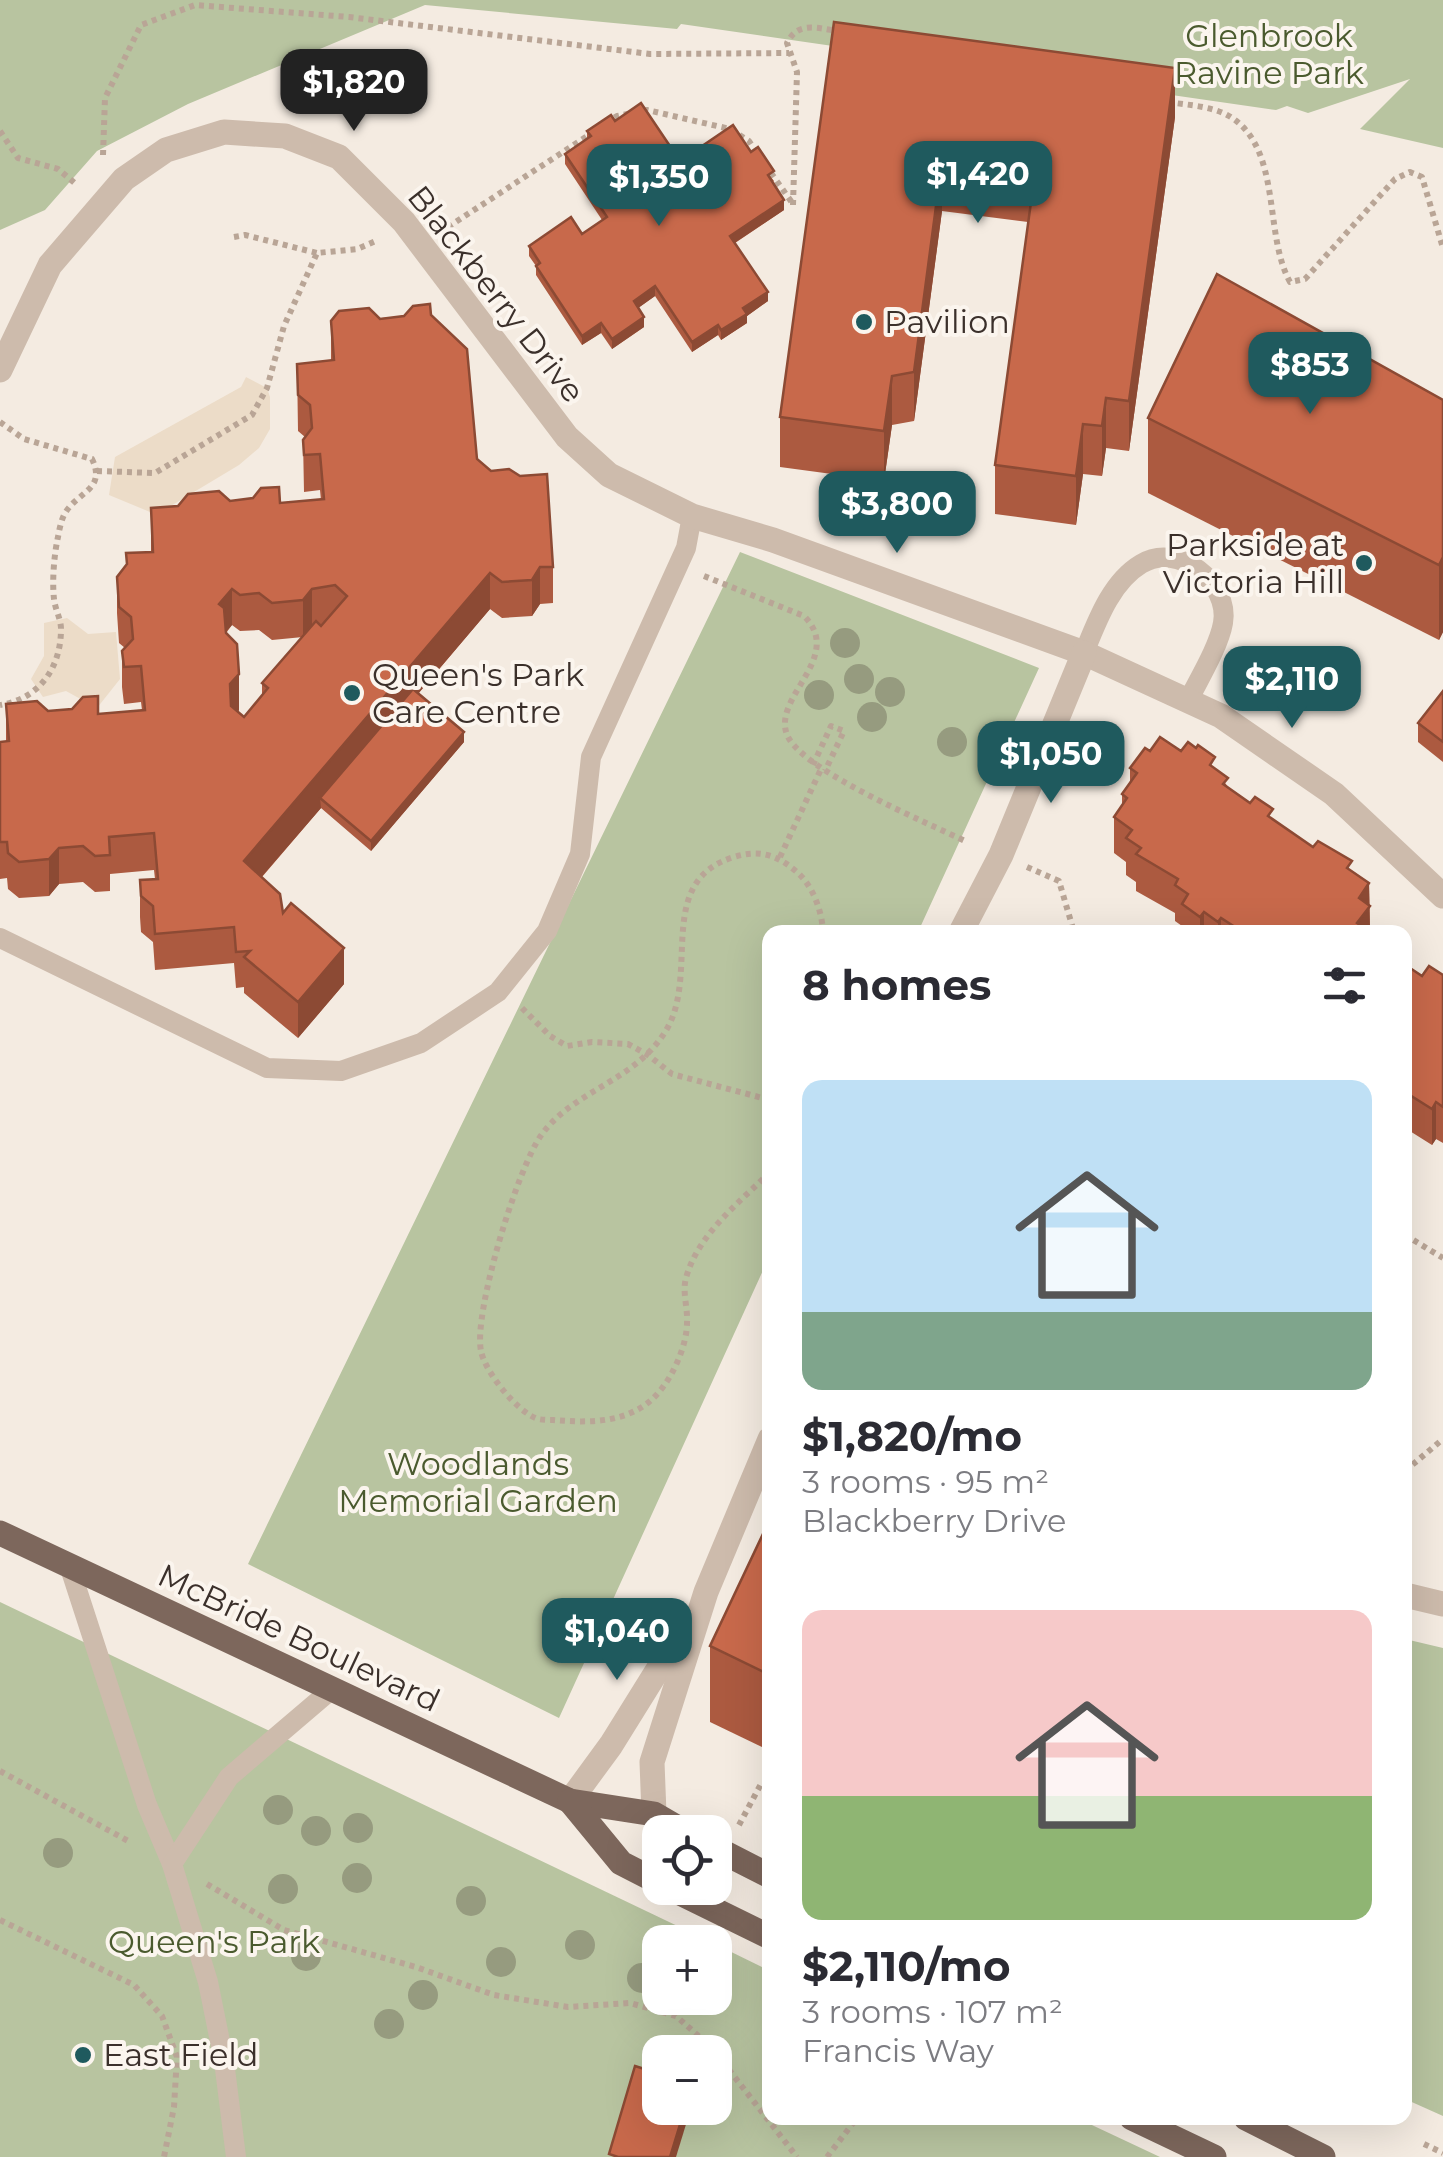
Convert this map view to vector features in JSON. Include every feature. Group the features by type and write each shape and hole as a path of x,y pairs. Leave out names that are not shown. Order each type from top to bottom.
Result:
{"main road":[{"name":"McBride Boulevard","path":"0,1532 570,1801 654,1814"},
{"name":"McBride Boulevard","path":"570,1801 621,1863 642,1873"},
{"path":"732,1856 762,1872"},
{"path":"705,1905 762,1933"},
{"path":"1147,2125 1214,2157"},
{"path":"1260,2125 1323,2157"}],"street":[{"name":"Blackberry Drive","path":"0,370 50,265 124,179 166,150 224,132 285,136 339,157 416,236 567,437 610,475 692,516 773,540 1084,652"},
{"path":"965,925 1001,855 1084,652 1221,716 1334,794 1443,896"},
{"path":"654,1814 652,1762 706,1592 762,1457"},
{"path":"570,1801 611,1745 706,1592"},
{"path":"1412,1597 1443,1604"}],"lane":[{"path":"0,938 267,1068 341,1072 421,1042 498,992 548,931 580,854 591,756 679,565 692,516"},
{"path":"1084,652 1124,576 1145,560 1164,558 1190,564 1214,582 1222,603 1223,624 1188,701"},
{"path":"69,1565 147,1804 172,1864 208,1982 224,2060 236,2157"},
{"path":"172,1864 228,1778 331,1690"}],"path":[{"path":"101,206 104,98 142,24 195,5 368,19 650,54 789,53"},
{"path":"439,214 448,227 617,116 647,110 742,135 794,205 797,72 787,43 792,33 802,27 856,35"},
{"path":"1160,100 1230,116 1248,132 1263,164 1281,267 1290,282 1305,279 1395,179 1410,172 1422,177 1443,248"},
{"path":"0,131 18,158 58,169"},
{"path":"234,237 245,235 317,253 357,249 388,235"},
{"path":"98,471 155,473 252,415 267,388 284,326 317,253"},
{"path":"0,422 24,439 92,459 98,471 96,480 65,514 57,540 54,598 62,627 55,667 40,687 13,703 0,705"},
{"path":"698,574 804,616 814,626 817,650 787,716 786,730 798,752 823,770 967,842"},
{"path":"780,858 844,731 831,726 812,764"},
{"path":"762,1180 709,1233 686,1278 688,1326 680,1354 658,1393 630,1414 603,1422 575,1422 536,1419 495,1382 481,1351 482,1313 522,1172 542,1133 572,1106 620,1078 648,1054 668,1026 678,999 686,900 699,875 722,861 748,853 780,858 806,880 821,925"},
{"path":"1027,867 1058,881 1072,925"},
{"path":"509,999 567,1046 592,1042 628,1044 648,1054 672,1074 762,1098"},
{"path":"1412,1239 1443,1258"},
{"path":"1412,1465 1443,1439"},
{"path":"0,1771 143,1849"},
{"path":"732,1831 762,1782"},
{"path":"211,1886 284,1930 494,1995 568,2007 630,2002 676,2016 712,2048 762,2112"},
{"path":"0,1920 134,1985 162,2016 177,2056 174,2107 164,2157"},
{"path":"772,2125 797,2157"},
{"path":"827,2157 852,2125"},
{"path":"1424,2144 1443,2153"}],"green space":[{"name":"Glenbrook Ravine Park","path":"0,0 1443,0 1443,148 1360,129 1410,79 1308,113 1287,106 1276,110 681,24 677,29 425,5 188,104 97,151 45,210 0,230"},
{"name":"Woodlands Memorial Garden","path":"740,552 1039,668 921,925 762,925 762,1273 559,1718 248,1564"},
{"name":"Queen's Park","path":"0,1602 675,1925 642,1925 642,2015 732,2015 732,1952 762,1967 762,2125 1092,2125 1160,2157 0,2157"},
{"path":"1412,1641 1443,1648 1443,2116 1412,2102"}],"shaded area":[{"path":"246,377 267,388 270,397 270,429 259,448 239,465 159,513 109,495 115,457 241,387"},
{"path":"67,618 88,634 116,632 120,679 97,708 66,691 43,697 31,679 44,656 44,623"}],"building":[{"name":"Pavilion","path":"834,22 1175,68 1129,401 1106,398 1102,426 1083,424 1076,476 995,465 1035,173 942,161 914,372 892,376 884,431 780,417"},
{"path":"641,103 680,161 733,125 751,152 758,147 774,171 768,175 784,200 730,236 768,292 743,308 747,314 721,330 718,325 692,342 655,286 634,301 644,317 612,339 601,323 582,336 536,266 540,263 529,246 571,217 582,234 607,217 565,154 591,136 587,131 611,115 615,121"},
{"path":"1217,274 1443,400 1443,557 1439,565 1148,418"},
{"name":"Queen's Park Care Centre","path":"430,304 431,315 467,349 477,459 491,471 509,469 520,476 547,474 553,567 540,567 532,580 502,582 490,573 244,861 280,894 283,913 291,903 344,948 298,1002 244,957 250,951 236,952 234,927 155,934 153,906 141,896 140,880 158,879 154,833 109,837 110,855 95,856 83,846 59,848 49,859 19,862 8,853 7,842 0,842 0,742 9,741 6,704 37,701 48,711 72,709 83,697 98,696 98,714 145,710 141,666 124,667 122,651 133,639 131,617 119,607 117,577 127,564 126,553 153,552 151,508 178,506 188,494 219,491 230,501 253,498 261,488 279,487 280,503 324,499 320,454 304,455 303,440 312,428 310,405 298,395 297,364 334,360 331,321 339,311 369,308 380,319 404,316 413,306","holes":["335,585 347,596 321,626 316,621 262,683 268,688 244,717 231,706 230,684 239,674 237,644 226,633 224,608 219,604 232,589 240,595 259,593 272,603 303,600 312,589"]},
{"path":"413,689 464,732 371,841 320,798"},
{"path":"1443,691 1443,742 1418,723"},
{"path":"1160,737 1181,751 1188,742 1196,748 1198,745 1215,757 1210,765 1228,778 1223,784 1250,803 1255,797 1273,809 1268,816 1313,847 1318,841 1352,861 1347,868 1369,883 1359,898 1370,906 1357,923 1360,925 1232,925 1221,918 1218,922 1204,912 1200,917 1182,904 1188,894 1175,885 1178,879 1136,854 1141,848 1126,838 1132,830 1114,817 1127,798 1122,794 1137,773 1130,768 1145,748 1150,751"},
{"path":"1429,966 1443,975 1443,1107 1436,1102 1432,1109 1412,1096 1412,969 1422,976"},
{"path":"762,1536 762,1671 710,1646"},
{"path":"635,2066 642,2068 642,2125 680,2125 670,2157 609,2154"}],"place":[{"name":"Pavilion","path":"864,322"},
{"name":"Parkside at Victoria Hill","path":"1364,563"},
{"name":"Queen's Park Care Centre","path":"352,693"},
{"name":"East Field","path":"83,2055"}]}
